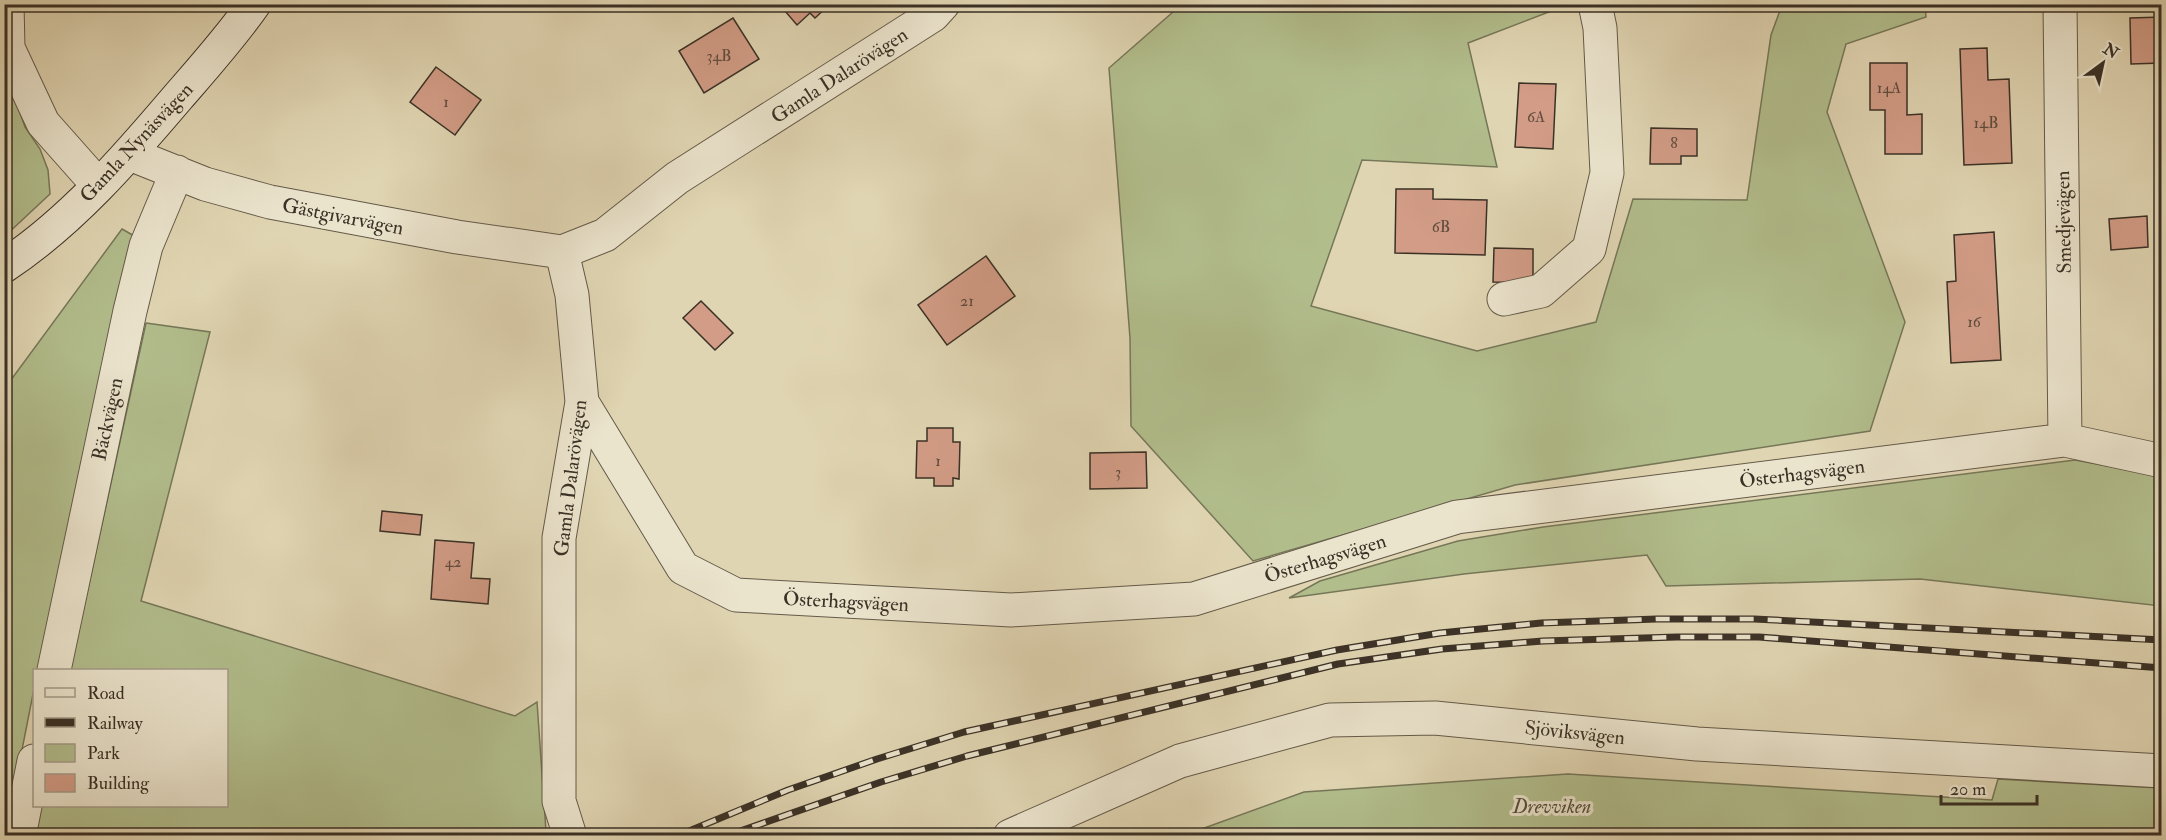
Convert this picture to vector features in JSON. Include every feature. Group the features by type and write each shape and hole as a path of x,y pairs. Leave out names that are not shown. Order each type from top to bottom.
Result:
{"street":[{"path":"7,4 8,48 43,123 98,185"},
{"name":"Gamla Nynäsvägen","path":"4,266 37,244 130,154 238,28 254,4"},
{"name":"Gamla Dalarövägen","path":"570,836 559,801 559,538 582,402 572,294 562,252 605,235 677,178 933,15 944,4"},
{"path":"1504,299 1541,291 1589,249 1607,173 1600,28 1595,4"},
{"name":"Smedjevägen","path":"2060,4 2065,440"},
{"name":"Gästgivarvägen","path":"130,154 205,184 270,202 457,237 562,252"},
{"name":"Bäckvägen","path":"54,669 146,246 177,172"},
{"name":"Österhagsvägen","path":"582,402 683,568 736,595 1011,610 1194,599 1457,517 2065,440 2162,461"},
{"name":"Sjöviksvägen","path":"1010,836 1180,761 1330,720 1435,718 1697,744 2162,771"},
{"path":"19,836 33,767"}],"green space":[{"path":"1181,5 1567,5 1468,43 1497,167 1362,160 1311,306 1477,351 1596,322 1633,199 1747,200 1771,35 1782,5 1925,5 1926,17 1846,44 1827,112 1905,322 1870,431 1515,485 1253,561 1131,426 1130,338 1109,68"},
{"path":"4,67 25,127 40,149 48,170 50,194 5,236"},
{"path":"122,229 136,237 38,669 33,669 33,694 5,836 5,388"},
{"path":"146,323 210,332 141,601 515,716 537,702 548,835 34,836 40,807 228,807 228,669 70,669"},
{"path":"2075,460 2161,476 2161,606 1920,579 1666,586 1647,555 1464,574 1289,598 1320,581 1458,541 1543,527"},
{"name":"Drevviken","path":"1568,774 1992,800 1998,779 2161,788 2161,835 1185,835 1304,792"}],"building":[{"path":"779,4 830,4 815,18 810,13 797,25"},
{"path":"1958,4 2001,4 2001,10 1958,9"},
{"path":"2162,17 2162,63 2131,64 2130,18"},
{"path":"733,18 759,59 704,93 679,51"},
{"path":"1987,48 1988,80 2009,79 2012,163 1964,165 1960,49"},
{"path":"1870,63 1907,63 1907,115 1922,114 1922,154 1885,154 1885,110 1870,110"},
{"path":"436,67 481,100 455,135 410,102"},
{"path":"1519,83 1556,84 1553,149 1515,147"},
{"path":"1651,128 1697,129 1697,156 1681,156 1681,164 1650,164"},
{"path":"1396,189 1433,189 1433,199 1487,200 1485,255 1395,253"},
{"path":"2147,216 2148,247 2111,250 2109,219"},
{"path":"1994,232 2001,360 1951,363 1947,282 1956,281 1954,235"},
{"path":"1494,248 1533,249 1533,283 1493,282"},
{"path":"986,256 1015,296 947,345 918,305"},
{"path":"701,301 733,333 715,350 683,318"},
{"path":"927,428 953,428 953,442 960,442 959,479 953,478 953,486 934,486 934,478 916,478 917,441 927,441"},
{"path":"1146,452 1147,488 1090,489 1090,453"},
{"path":"382,511 422,515 420,535 380,531"},
{"path":"435,540 474,543 471,578 490,579 488,604 431,599"}],"railway":[{"path":"677,836 788,790 964,732 1337,650 1440,633 1541,623 1657,619 1754,619 2162,640"},
{"path":"726,836 881,782 967,756 1338,664 1442,649 1543,641 1759,637 2162,668"}]}
